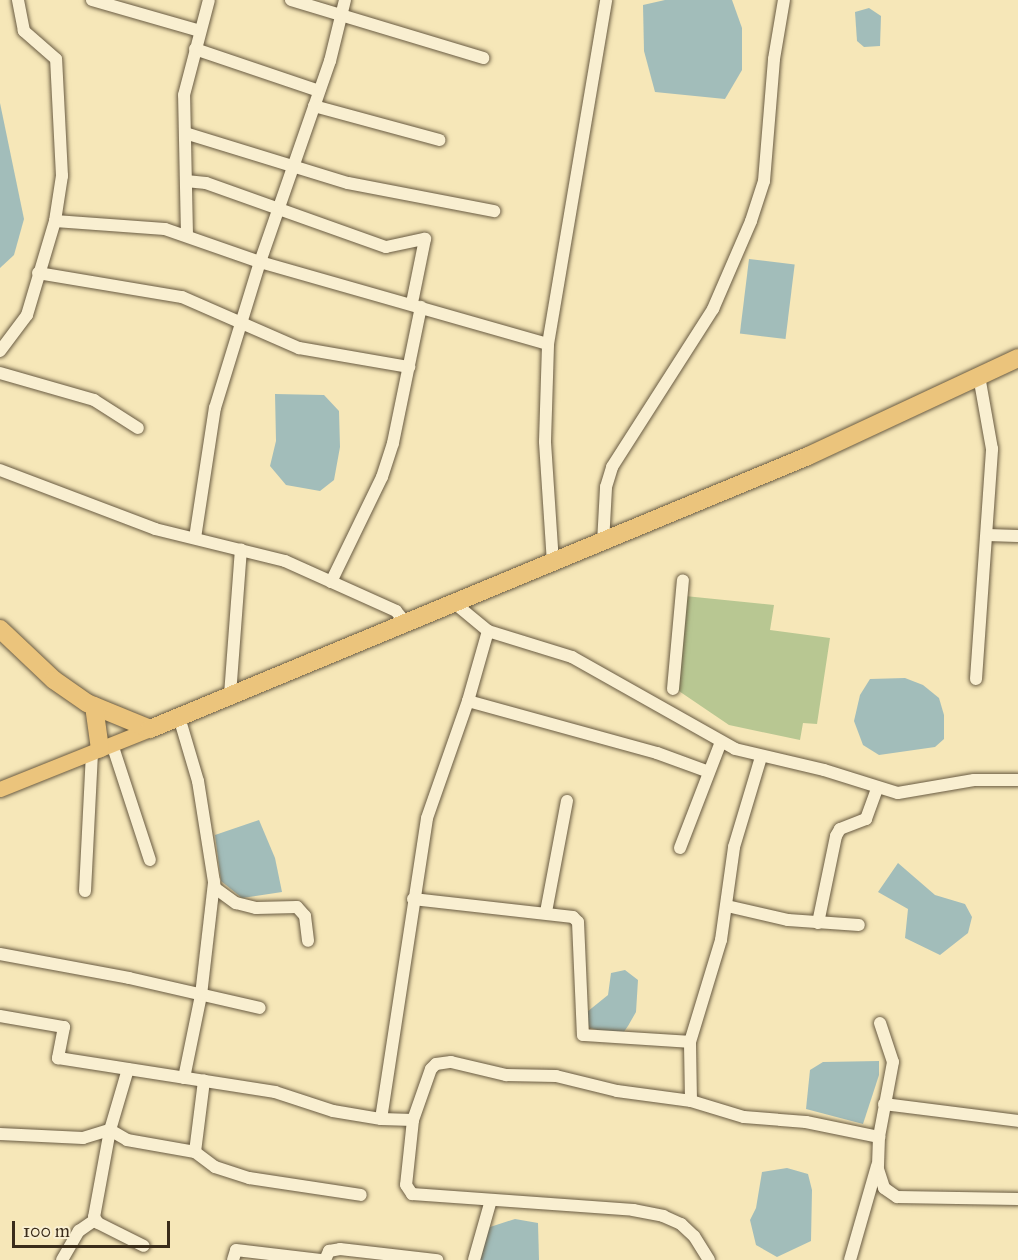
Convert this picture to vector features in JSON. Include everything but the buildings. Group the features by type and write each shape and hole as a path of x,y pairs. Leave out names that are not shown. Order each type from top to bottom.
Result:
{"highway":[{"path":"0,629 54,680 94,706 150,729 404,621 603,543 808,456 1018,358"},
{"path":"94,706 101,749"}],"main road":[{"path":"0,789 150,729"}],"street":[{"path":"0,351 27,315 55,221 62,176 56,59 24,31 18,0"},
{"path":"92,0 200,31"},
{"path":"187,235 184,95 209,0"},
{"path":"291,0 483,58"},
{"path":"195,538 215,408 260,262 319,91 345,0"},
{"path":"553,563 545,441 548,344 606,0"},
{"path":"603,543 606,487 612,467 702,328 752,221 764,181 774,59 784,0"},
{"path":"195,49 319,91"},
{"path":"314,106 439,140"},
{"path":"185,133 348,183 494,211"},
{"path":"186,182 206,183 386,247 425,238 409,367 393,444 382,477 331,582"},
{"path":"55,221 165,229 260,262 548,344"},
{"path":"38,273 182,297 299,348 409,367"},
{"path":"0,373 94,400 138,428"},
{"path":"976,679 992,449 980,376"},
{"path":"0,470 155,529 285,561 396,611 404,621"},
{"path":"987,535 1018,536"},
{"path":"230,695 241,549"},
{"path":"673,689 684,580"},
{"path":"453,602 488,631 572,657 721,742 761,757 824,770 898,793 974,780 1018,780"},
{"path":"381,1119 412,898 427,818 468,701 488,631"},
{"path":"468,701 657,753 709,772"},
{"path":"179,717 200,790 214,882 201,995 184,1078"},
{"path":"680,848 721,742"},
{"path":"101,749 150,860"},
{"path":"85,891 101,749"},
{"path":"692,1101 690,1042 727,906 734,847 761,757"},
{"path":"818,923 836,836 840,829 866,819 877,788"},
{"path":"546,912 567,801"},
{"path":"214,882 220,895 236,903 301,910 308,940"},
{"path":"412,898 546,912 573,917 578,922 583,1035 690,1042"},
{"path":"727,906 818,923 859,925"},
{"path":"0,954 260,1008"},
{"path":"0,1016 64,1027 58,1058 275,1092 333,1111 381,1119 413,1120"},
{"path":"880,1023 893,1062 879,1137 879,1162 884,1188 897,1197 1018,1199"},
{"path":"709,1260 694,1236 681,1224 663,1216 633,1210 409,1192 413,1120 431,1069 442,1062 513,1076 556,1076 617,1090 692,1101 744,1117 806,1122 879,1137"},
{"path":"62,1260 79,1232 95,1220 110,1130 128,1069"},
{"path":"195,1152 204,1081"},
{"path":"884,1104 1018,1121"},
{"path":"0,1134 82,1138 110,1130 127,1140 195,1152 215,1167 249,1178 361,1195"},
{"path":"850,1260 879,1162"},
{"path":"474,1260 491,1200"},
{"path":"95,1220 144,1246"},
{"path":"233,1260 236,1250 322,1260 329,1251 340,1249 437,1260"}],"green space":[{"path":"685,596 774,605 770,630 830,638 817,724 803,723 800,740 729,725 670,685"}],"water":[{"path":"665,0 732,0 742,28 742,70 725,99 655,92 644,51 643,5"},
{"path":"869,8 881,16 880,46 864,47 857,41 855,12"},
{"path":"0,103 24,219 14,255 0,268"},
{"path":"749,259 795,265 786,339 740,333"},
{"path":"275,394 324,395 339,411 340,447 334,480 320,491 286,485 270,466 276,441"},
{"path":"905,678 923,685 939,698 944,715 944,739 935,747 879,755 863,745 854,721 860,695 870,679"},
{"path":"259,820 275,858 282,892 242,898 221,881 215,835"},
{"path":"898,863 935,895 965,904 972,917 968,933 940,955 905,938 908,909 878,892"},
{"path":"625,970 638,980 636,1012 628,1026 621,1036 590,1028 582,1016 608,995 611,973"},
{"path":"879,1061 879,1075 863,1124 806,1109 810,1070 823,1062"},
{"path":"787,1168 808,1174 812,1190 811,1241 777,1257 756,1245 750,1220 756,1208 762,1172"},
{"path":"515,1219 538,1223 539,1260 477,1260 487,1228"}]}
